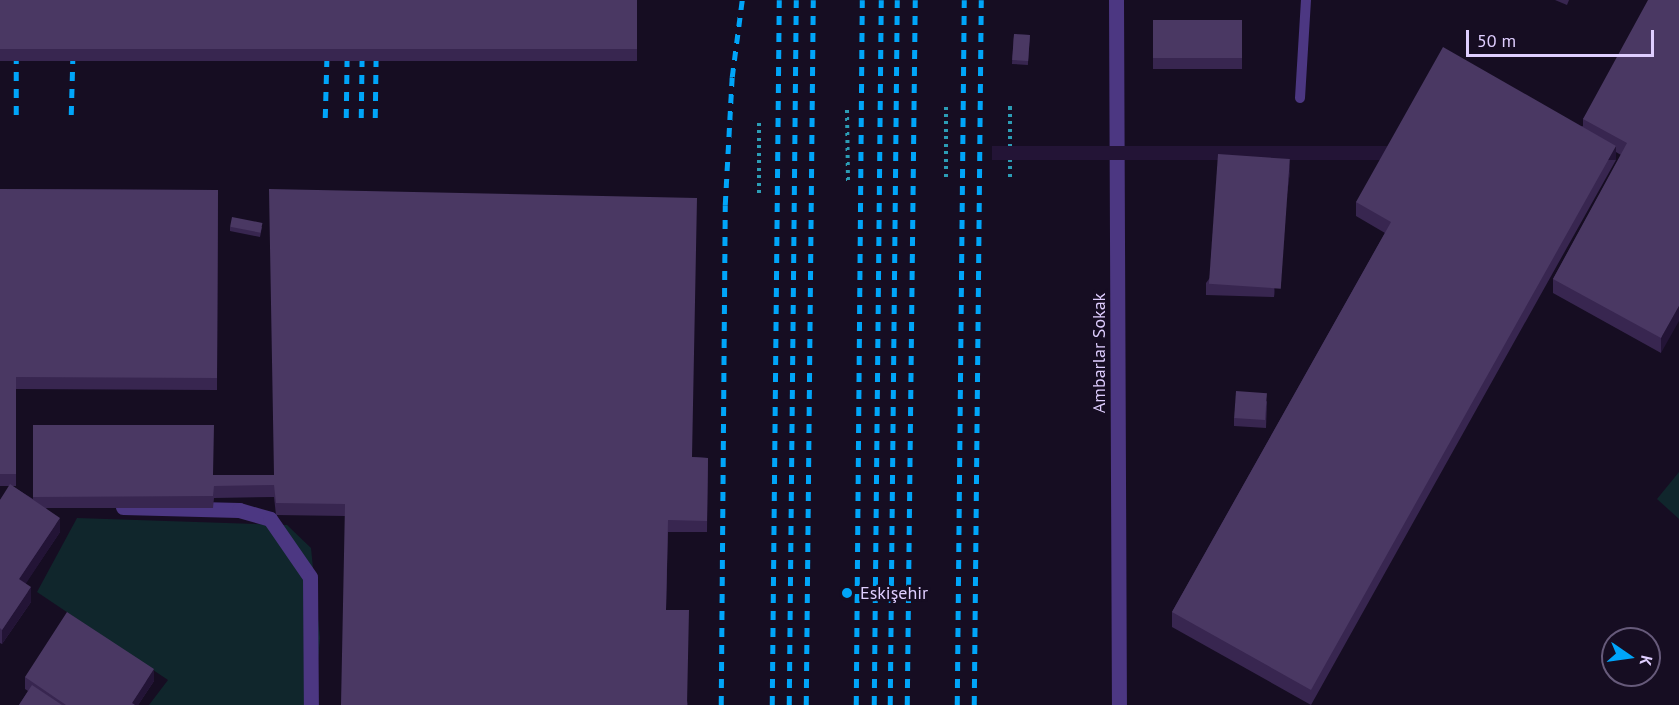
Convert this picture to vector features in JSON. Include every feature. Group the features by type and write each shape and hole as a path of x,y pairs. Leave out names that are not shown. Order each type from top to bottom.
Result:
{"street":[{"name":"Ambarlar Sokak","path":"1116,0 1119,705"},
{"path":"105,505 239,510 270,519 310,577 311,705"}],"lane":[{"path":"1300,98 1306,0"}],"path":[{"path":"1010,106 1010,177"},
{"path":"946,107 946,177"},
{"path":"847,110 848,181"},
{"path":"759,123 759,193"}],"shaded area":[{"path":"1679,472 1679,519 1657,499"},
{"path":"77,518 287,525 311,548 320,638 314,705 149,705 168,680 37,592"}],"building":[{"path":"0,0 637,0 637,49 0,49"},
{"path":"1648,0 1679,0 1679,306 1661,338 1553,279 1627,143 1583,119"},
{"path":"1153,20 1242,20 1242,58 1153,58"},
{"path":"1014,34 1030,35 1028,61 1012,60"},
{"path":"1443,47 1616,146 1311,690 1172,612 1391,222 1356,202"},
{"path":"1218,154 1290,159 1281,289 1209,284"},
{"path":"0,189 218,190 217,378 16,377 16,474 0,474"},
{"path":"269,189 697,198 692,457 708,458 707,521 668,520 666,610 689,610 687,705 341,705 345,504 276,503 274,485 214,486 213,496 33,497 33,425 214,425 213,475 274,475"},
{"path":"232,217 262,223 261,233 230,227"},
{"path":"1236,391 1267,393 1265,420 1234,418"},
{"path":"10,484 60,518 19,579 31,587 2,630 0,628 0,500"},
{"path":"67,612 154,669 132,703 135,705 66,705 25,677"},
{"path":"32,685 62,705 19,705"}],"railway":[{"path":"721,705 725,205 732,77 742,0"},
{"path":"772,705 779,0"},
{"path":"789,705 796,0"},
{"path":"806,705 813,0"},
{"path":"856,705 862,0"},
{"path":"874,705 881,0"},
{"path":"890,705 897,0"},
{"path":"907,705 915,0"},
{"path":"957,705 964,0"},
{"path":"974,705 981,0"},
{"path":"16,45 16,115"},
{"path":"71,115 73,45"},
{"path":"325,118 327,45"},
{"path":"346,118 347,45"},
{"path":"361,118 362,45"},
{"path":"375,118 376,45"}],"place":[{"name":"Eskişehir","path":"847,593"}]}
